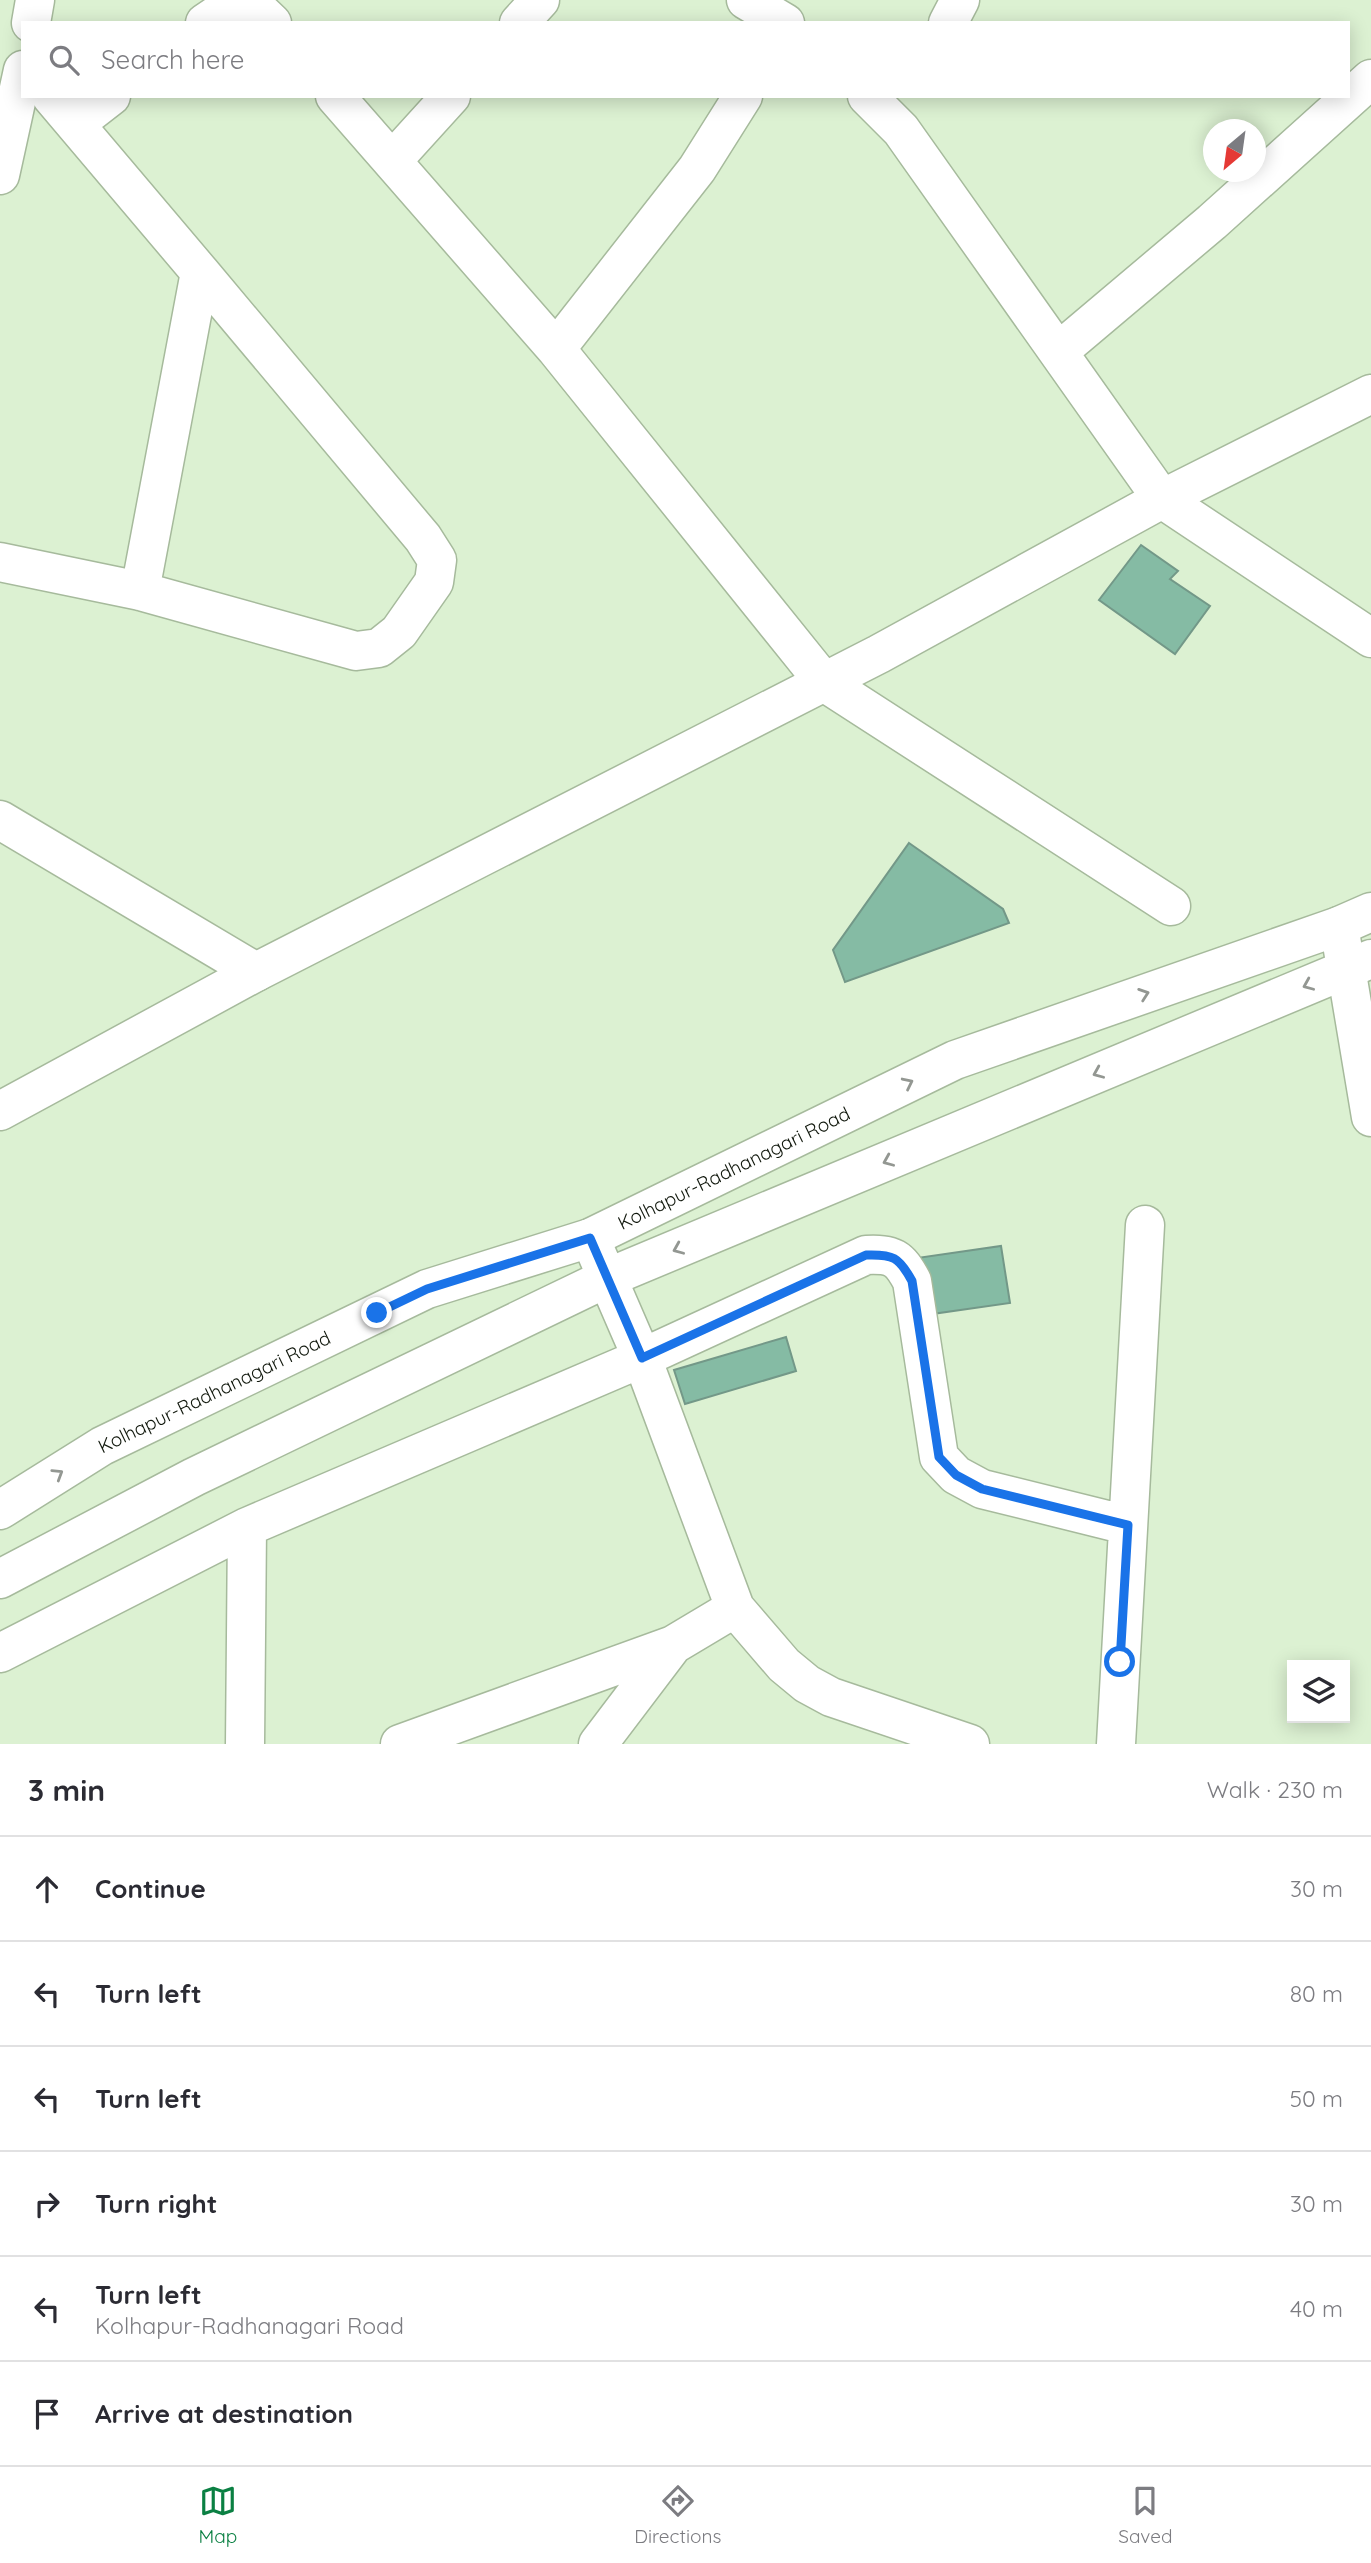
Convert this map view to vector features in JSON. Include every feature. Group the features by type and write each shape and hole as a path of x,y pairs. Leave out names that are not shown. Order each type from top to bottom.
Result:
{"street":[{"path":"31,21 35,0"},
{"path":"521,21 540,0"},
{"path":"746,0 782,21"},
{"path":"949,21 960,0"},
{"path":"208,21 227,8 251,3 270,21"},
{"path":"0,174 21,79"},
{"path":"1350,98 1371,79"},
{"path":"0,562 140,590 356,651 379,648 399,632 434,582 437,560 423,538 53,98"},
{"path":"75,124 108,98"},
{"path":"337,98 556,349 824,682 1171,906"},
{"path":"392,161 449,98"},
{"path":"556,349 697,169 742,98"},
{"path":"1058,352 1212,222 1350,98"},
{"path":"889,105 901,130 1162,499 1371,638"},
{"path":"140,590 200,272"},
{"path":"0,1111 256,972 824,682 1162,499 1371,394"},
{"path":"0,820 256,972"},
{"path":"1355,919 1371,1117"},
{"name":"Kolhapur-Radhanagari Road","path":"0,1510 102,1446 427,1289 590,1238 955,1060 1355,919"},
{"path":"0,1579 194,1477 607,1278 1359,964"},
{"path":"1116,1744 1145,1225"},
{"path":"590,1238 642,1358 735,1608 784,1665 807,1684 881,1731 970,1744"},
{"path":"0,1653 247,1527 642,1358 866,1255 887,1254 902,1263 912,1281 939,1457 956,1475 982,1489 1128,1525"},
{"path":"245,1744 247,1527"},
{"path":"400,1744 673,1645 735,1608"},
{"path":"598,1744 673,1645"}],"building":[{"path":"1141,545 1178,571 1170,579 1210,606 1175,654 1099,600"},
{"path":"909,843 1003,909 1009,923 845,982 833,950"},
{"path":"1001,1246 1010,1303 925,1315 917,1258"},
{"path":"786,1337 796,1371 685,1404 674,1370"}],"route":[{"path":"377,1313 427,1289 590,1238 642,1358 866,1255 887,1254 902,1263 912,1281 939,1457 956,1475 982,1489 1128,1525 1120,1662"}]}
